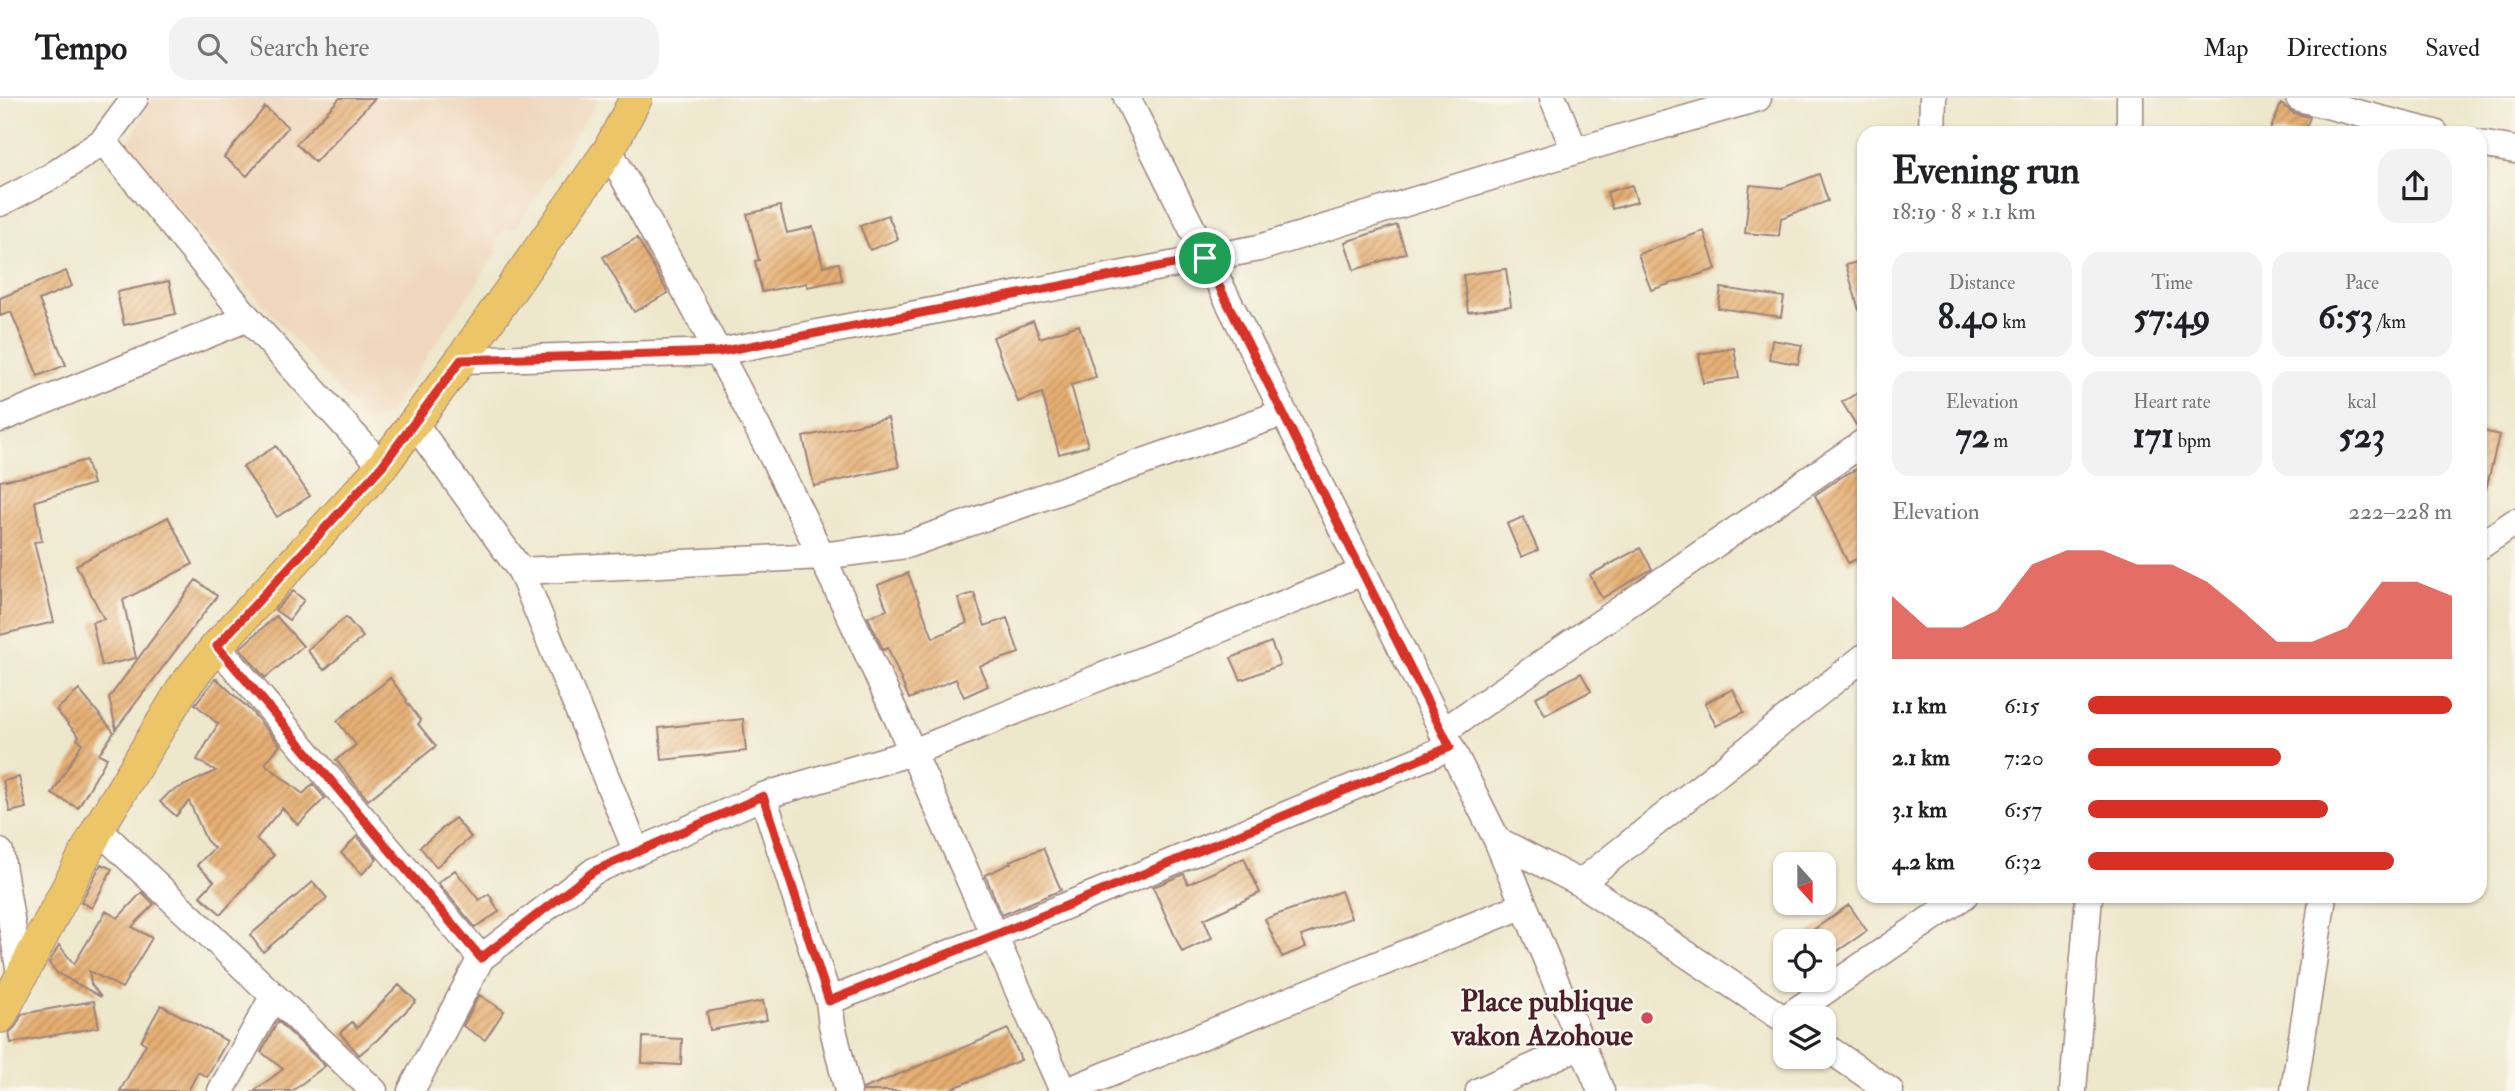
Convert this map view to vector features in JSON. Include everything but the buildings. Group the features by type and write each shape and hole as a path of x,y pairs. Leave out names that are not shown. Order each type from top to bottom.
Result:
{"main road":[{"path":"0,1017 98,829 183,688 217,646 382,466 461,360 609,150 636,98"}],"street":[{"path":"0,203 52,176 103,141 135,98"},
{"path":"1127,98 1497,840 1601,1091"},
{"path":"1553,98 1575,151"},
{"path":"461,360 719,352 1259,248 1758,98"},
{"path":"1932,126 1933,98"},
{"path":"2130,98 2130,126"},
{"path":"2299,98 2404,126"},
{"path":"103,141 248,318 382,466"},
{"path":"2487,145 2515,150"},
{"path":"609,150 719,352 822,556 1065,1091 1524,905"},
{"path":"0,419 248,318"},
{"path":"521,570 822,556 906,545 1283,413"},
{"path":"414,422 521,570 636,850"},
{"path":"829,1001 993,936 1446,739 1857,447"},
{"path":"2487,541 2515,522"},
{"path":"411,1091 481,958 594,871 636,850 763,796 913,752 1363,572"},
{"path":"217,646 481,958"},
{"path":"1580,883 1857,663"},
{"path":"763,796 829,1001 832,1026 848,1091"},
{"path":"98,829 374,1091"},
{"path":"1497,840 1580,883 1773,1013"},
{"path":"0,852 20,980"},
{"path":"1804,1006 1954,903"},
{"path":"2073,1091 2088,903"},
{"path":"2294,1091 2322,903"},
{"path":"221,1091 273,997"},
{"path":"1479,1091 1582,1045"},
{"path":"1836,1054 1890,1091"}],"shaded area":[{"path":"153,98 599,98 516,228 506,229 498,238 497,253 388,414 367,422 125,149"}],"place":[{"name":"Place publique vakon Azohoue","path":"1647,1018"}],"route":[{"path":"1205,258 1450,747 829,1001 763,796 636,850 594,871 481,958 217,646 382,466 461,360 719,352 1205,258"}]}
